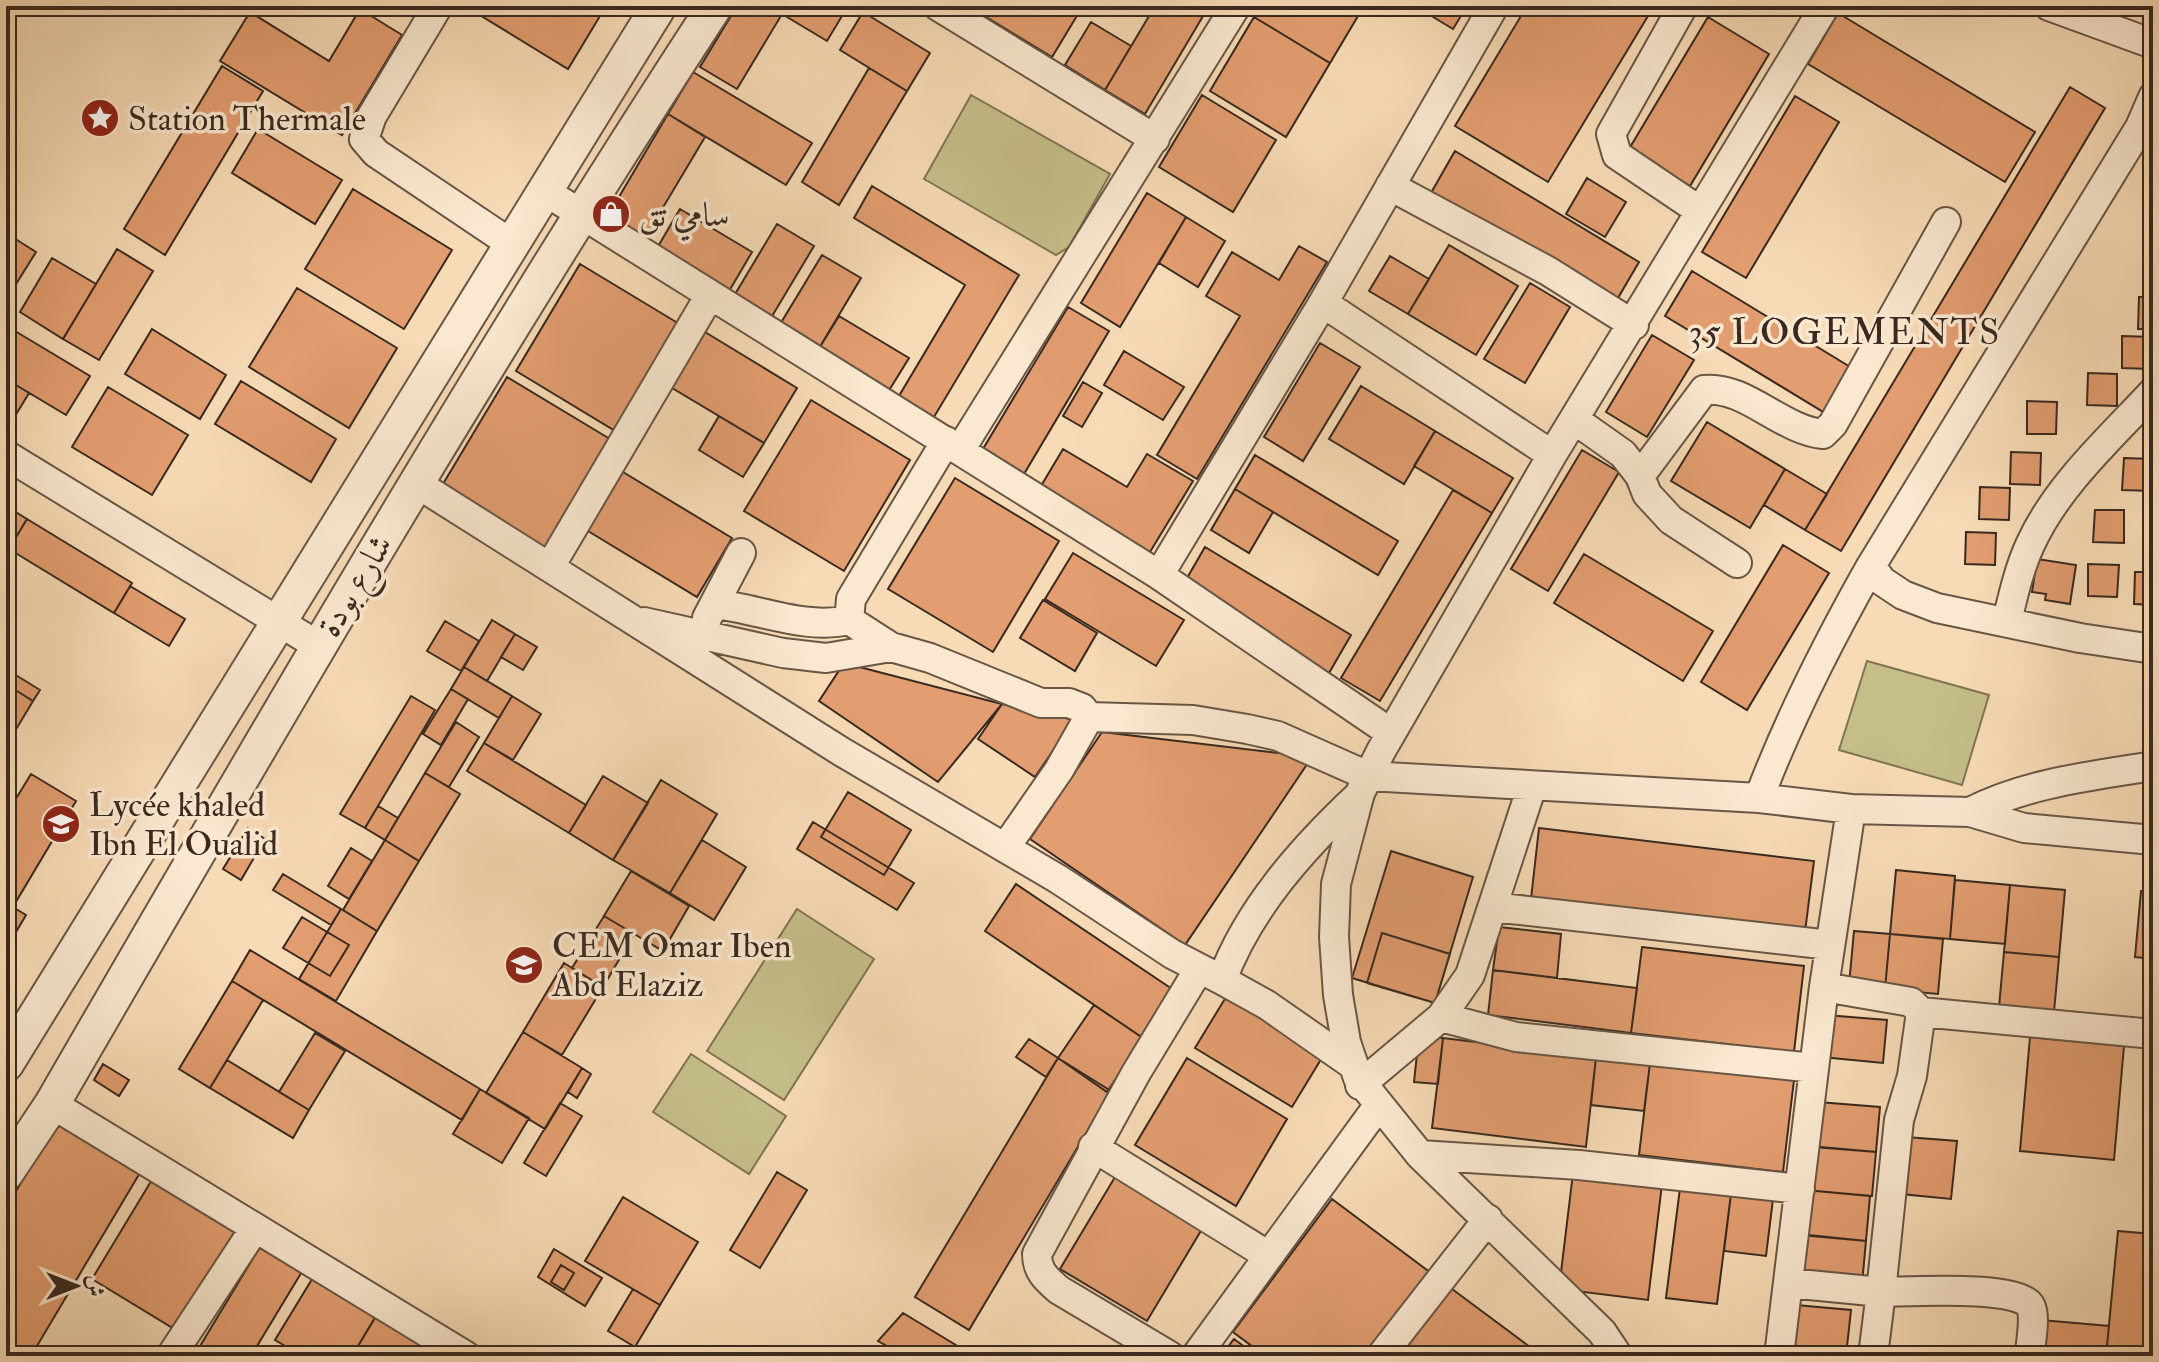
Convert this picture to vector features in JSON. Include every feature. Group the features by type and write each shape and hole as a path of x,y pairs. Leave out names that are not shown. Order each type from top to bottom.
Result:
{"street":[{"path":"438,6 372,116 364,139 376,153 513,245"},
{"name":"شارع بودة","path":"6,1064 659,6"},
{"name":"شارع بودة","path":"6,1173 52,1104 317,645 580,212 715,6"},
{"path":"938,6 1155,139"},
{"path":"849,620 851,599 1155,139 1236,6"},
{"path":"1159,575 1323,303 1494,6"},
{"path":"1683,6 1611,134 1617,155 1700,211"},
{"path":"1372,1095 1338,995 1334,937 1336,884 1364,785 1552,455 1634,325 1825,6"},
{"path":"2049,6 2153,44"},
{"path":"1759,798 1783,733 1819,658 1871,566 2150,114"},
{"path":"1390,186 1548,271 1634,325"},
{"path":"546,192 1159,575 1391,733"},
{"path":"1640,476 1704,390 1720,388 1789,424 1823,434 1833,424 1946,222"},
{"path":"551,565 710,295"},
{"path":"1323,303 1552,455"},
{"path":"2007,621 2030,544 2047,515 2091,459 2153,392"},
{"path":"1575,420 1623,454 1640,476 1647,494 1671,520 1737,563"},
{"path":"6,455 317,645"},
{"path":"416,483 551,565 627,619 1267,1005 1372,1095 1420,1155 1602,1332 1618,1356"},
{"path":"700,633 741,553"},
{"path":"1871,566 1882,581 1903,595 1937,608 2080,638 2149,642"},
{"path":"715,604 755,609 804,623 829,625 849,620 891,647 930,658 1041,703 1069,703 1082,708 1089,717"},
{"path":"627,619 783,653 826,658 891,647"},
{"path":"1005,848 1059,770 1089,717"},
{"path":"1089,717 1193,720 1278,736 1364,785 1532,786 1759,798 1851,809 1970,812 2024,828 2153,840"},
{"path":"1970,812 1995,800 2032,789 2153,766"},
{"path":"1170,1356 1059,1290 1044,1278 1037,1265 1037,1254 1093,1147 1211,974 1236,946 1307,845 1364,785"},
{"path":"1196,1356 1269,1256 1372,1095 1441,1017 1470,975 1532,786"},
{"path":"1779,1356 1824,987 1851,809"},
{"path":"1493,907 1830,945"},
{"path":"1824,987 1911,1002 1921,1012 2153,1034"},
{"path":"1873,1356 1899,1120 1912,1076 1921,1012"},
{"path":"1441,1017 1516,1037 1814,1068"},
{"path":"52,1104 466,1356"},
{"path":"1093,1147 1269,1256"},
{"path":"1420,1155 1579,1165 1800,1189"},
{"path":"1381,1356 1488,1219"},
{"path":"171,1356 255,1228"},
{"path":"1789,1283 1881,1292 1999,1293 2025,1299 2031,1305 2030,1356"}],"shaded area":[{"path":"971,95 1110,174 1069,247 1056,255 924,179"},
{"path":"1867,661 1989,695 1962,785 1839,750"},
{"path":"797,909 874,959 784,1100 707,1051"},
{"path":"691,1054 786,1116 749,1174 653,1112"}],"building":[{"path":"465,6 606,6 568,69"},
{"path":"737,6 848,6 827,41 782,14 737,89 700,67"},
{"path":"981,6 1064,6 1078,14 1052,57 978,12"},
{"path":"1155,6 1209,6 1145,114 1105,90"},
{"path":"1261,6 1364,6 1330,63 1254,17"},
{"path":"1415,6 1467,6 1453,29"},
{"path":"1527,6 1654,6 1548,182 1455,126"},
{"path":"360,9 402,35 342,135 220,61 250,12 329,61"},
{"path":"863,12 930,53 907,91 840,50"},
{"path":"1838,13 2035,132 2005,182 1808,64"},
{"path":"1254,17 1330,63 1286,137 1210,91"},
{"path":"1708,17 1769,54 1690,186 1629,149"},
{"path":"1091,22 1131,46 1105,90 1065,65"},
{"path":"222,66 263,91 165,255 124,229"},
{"path":"869,68 907,91 839,205 802,182"},
{"path":"693,72 812,143 786,185 668,114"},
{"path":"2070,87 2105,108 1841,551 1805,530"},
{"path":"1202,95 1276,140 1233,212 1159,167"},
{"path":"1795,96 1839,122 1746,278 1702,252"},
{"path":"668,114 705,137 640,246 603,224"},
{"path":"258,129 342,180 315,224 232,173"},
{"path":"1455,151 1639,262 1615,303 1431,193"},
{"path":"1587,178 1626,202 1605,237 1566,214"},
{"path":"872,186 1019,275 931,422 896,401 965,285 854,218"},
{"path":"353,189 452,250 404,329 305,269"},
{"path":"1147,193 1186,217 1120,327 1081,303"},
{"path":"680,209 752,252 725,298 653,255"},
{"path":"1186,217 1225,241 1198,287 1159,263"},
{"path":"777,224 814,246 768,323 731,301"},
{"path":"6,233 36,252 8,297 6,296"},
{"path":"1449,245 1518,286 1476,355 1408,314"},
{"path":"1299,246 1327,262 1197,479 1157,455 1240,316 1206,296 1232,252 1279,280"},
{"path":"117,249 153,271 99,360 63,339"},
{"path":"822,255 861,278 815,355 776,331"},
{"path":"1390,256 1429,279 1408,314 1369,291"},
{"path":"52,258 96,284 63,339 20,312"},
{"path":"580,264 681,325 617,432 516,371"},
{"path":"2145,265 2153,265 2153,297 2144,297"},
{"path":"1692,271 1852,368 1825,413 1665,316"},
{"path":"1530,283 1570,307 1525,383 1484,359"},
{"path":"297,288 397,348 349,428 249,367"},
{"path":"2139,297 2153,297 2153,329 2138,329"},
{"path":"1068,307 1109,331 1021,479 980,454"},
{"path":"839,316 909,358 885,397 815,355"},
{"path":"152,329 226,375 200,419 125,374"},
{"path":"700,329 797,388 764,443 667,385"},
{"path":"15,331 90,376 66,415 6,379 6,346"},
{"path":"1652,335 1694,360 1647,437 1606,412"},
{"path":"2122,336 2153,337 2151,369 2122,368"},
{"path":"1320,343 1360,367 1303,461 1264,437"},
{"path":"1124,351 1184,387 1163,420 1104,385"},
{"path":"2088,373 2117,374 2117,406 2087,405"},
{"path":"507,377 610,439 543,551 440,489"},
{"path":"6,379 29,393 6,431"},
{"path":"241,381 336,439 311,482 215,424"},
{"path":"1083,382 1102,393 1082,427 1063,416"},
{"path":"1361,386 1435,431 1404,484 1329,439"},
{"path":"108,387 188,435 152,495 72,447"},
{"path":"811,400 910,460 844,571 744,511"},
{"path":"2027,401 2057,402 2056,434 2027,434"},
{"path":"719,416 764,443 743,477 699,450"},
{"path":"1707,422 1785,469 1750,528 1671,481"},
{"path":"1435,431 1513,478 1492,513 1414,466"},
{"path":"1063,449 1127,487 1147,454 1193,481 1150,552 1041,486"},
{"path":"1582,450 1619,472 1548,591 1511,569"},
{"path":"2011,452 2041,453 2040,485 2010,484"},
{"path":"1255,455 1398,541 1378,575 1235,489"},
{"path":"2124,458 2153,459 2153,491 2122,490"},
{"path":"618,469 732,538 697,597 583,528"},
{"path":"1785,469 1827,494 1805,530 1764,505"},
{"path":"955,478 1059,541 993,652 888,589"},
{"path":"1980,487 2010,488 2009,520 1979,519"},
{"path":"1235,489 1273,512 1249,553 1211,530"},
{"path":"1453,490 1492,513 1380,701 1341,678"},
{"path":"6,506 27,519 6,554"},
{"path":"2095,510 2124,510 2124,543 2093,542"},
{"path":"27,519 132,583 114,613 9,549"},
{"path":"1966,532 1996,533 1995,565 1965,564"},
{"path":"1783,545 1829,573 1747,710 1701,682"},
{"path":"1205,547 1351,635 1329,673 1183,585"},
{"path":"1073,553 1184,620 1156,666 1045,599"},
{"path":"1584,554 1713,631 1683,681 1554,603"},
{"path":"2037,559 2076,565 2070,604 2045,600 2046,594 2032,592"},
{"path":"2088,564 2119,565 2117,597 2088,596"},
{"path":"2135,572 2153,572 2153,605 2134,604"},
{"path":"130,586 185,619 169,646 114,613"},
{"path":"1043,600 1097,633 1075,671 1020,638"},
{"path":"492,620 515,634 487,681 464,667"},
{"path":"445,621 479,641 461,671 427,651"},
{"path":"515,634 537,647 523,670 501,657"},
{"path":"844,663 1002,704 938,782 819,701"},
{"path":"464,667 512,696 499,718 451,689"},
{"path":"6,669 40,690 33,701 6,684"},
{"path":"6,684 33,701 6,746"},
{"path":"451,689 468,699 441,745 423,734"},
{"path":"411,696 435,710 365,828 340,814"},
{"path":"512,696 541,714 513,760 484,743"},
{"path":"1002,704 1074,720 1035,777 978,739"},
{"path":"456,722 479,737 449,787 425,773"},
{"path":"1102,732 1312,757 1185,945 1030,839"},
{"path":"484,743 586,805 569,833 467,771"},
{"path":"425,773 460,794 419,861 385,840"},
{"path":"31,774 76,801 14,905 6,900 6,815"},
{"path":"603,776 648,803 613,860 569,833"},
{"path":"661,780 717,814 670,893 613,860"},
{"path":"848,792 911,830 884,875 821,837"},
{"path":"378,806 398,818 385,840 365,828"},
{"path":"813,822 914,883 897,910 797,849"},
{"path":"248,828 265,839 241,880 223,869"},
{"path":"1539,828 1814,861 1805,932 1531,899"},
{"path":"385,840 419,861 377,931 343,910"},
{"path":"702,840 746,867 714,920 670,893"},
{"path":"351,848 372,861 349,899 328,886"},
{"path":"1391,851 1473,877 1435,1003 1352,978"},
{"path":"1896,870 1955,876 1950,939 1890,934"},
{"path":"631,871 689,906 663,951 604,916"},
{"path":"283,874 341,909 331,925 273,890"},
{"path":"1955,880 2010,885 2005,944 1950,939"},
{"path":"1016,884 1175,991 1143,1038 985,931"},
{"path":"2010,885 2065,890 2059,957 2004,952"},
{"path":"2141,891 2153,892 2153,959 2135,957"},
{"path":"6,903 26,915 6,949"},
{"path":"341,909 377,931 336,1001 299,979"},
{"path":"604,916 634,934 603,987 572,968"},
{"path":"302,917 349,945 330,976 283,948"},
{"path":"1499,927 1561,934 1557,978 1493,970"},
{"path":"1854,931 1890,934 1885,989 1849,985"},
{"path":"1382,933 1450,954 1435,1003 1367,983"},
{"path":"1890,934 1943,939 1938,994 1885,989"},
{"path":"1642,947 1804,966 1794,1052 1631,1033"},
{"path":"250,950 480,1089 462,1120 232,981"},
{"path":"2004,952 2059,957 2053,1023 1998,1018"},
{"path":"564,963 603,987 562,1055 523,1032"},
{"path":"1493,970 1637,988 1631,1033 1488,1015"},
{"path":"232,981 263,1000 210,1088 179,1069"},
{"path":"1226,997 1323,1056 1292,1107 1195,1048"},
{"path":"1094,1005 1143,1038 1107,1092 1058,1058"},
{"path":"1826,1015 1887,1020 1883,1063 1822,1057"},
{"path":"523,1032 582,1068 545,1129 486,1093"},
{"path":"315,1033 345,1051 309,1110 279,1092"},
{"path":"1419,1035 1443,1038 1438,1084 1414,1082"},
{"path":"2030,1037 2124,1046 2114,1160 2020,1151"},
{"path":"1443,1038 1596,1057 1586,1147 1432,1128"},
{"path":"1029,1039 1058,1058 1046,1077 1016,1057"},
{"path":"1596,1057 1650,1063 1644,1111 1591,1105"},
{"path":"1058,1058 1111,1091 969,1330 915,1297"},
{"path":"1187,1058 1287,1119 1236,1206 1135,1145"},
{"path":"227,1060 309,1110 293,1138 210,1088"},
{"path":"1650,1063 1794,1080 1783,1172 1639,1155"},
{"path":"103,1064 129,1080 119,1096 94,1080"},
{"path":"582,1068 591,1074 577,1098 568,1092"},
{"path":"480,1089 529,1118 502,1163 453,1134"},
{"path":"1818,1102 1880,1107 1876,1152 1814,1147"},
{"path":"560,1103 582,1116 546,1176 524,1163"},
{"path":"58,1121 141,1171 31,1356 6,1356 6,1208"},
{"path":"1906,1137 1957,1141 1951,1199 1901,1194"},
{"path":"1809,1146 1876,1152 1872,1196 1805,1190"},
{"path":"777,1172 807,1190 760,1268 730,1250"},
{"path":"156,1173 240,1224 176,1330 92,1279"},
{"path":"1573,1173 1662,1184 1648,1300 1559,1289"},
{"path":"1115,1177 1202,1229 1147,1321 1060,1269"},
{"path":"1680,1188 1731,1194 1717,1304 1666,1298"},
{"path":"1805,1190 1870,1196 1866,1241 1801,1235"},
{"path":"1731,1194 1773,1199 1766,1256 1724,1251"},
{"path":"623,1197 698,1242 660,1305 585,1261"},
{"path":"1332,1199 1431,1273 1369,1356 1265,1356 1233,1332"},
{"path":"2118,1231 2153,1234 2153,1356 2106,1356"},
{"path":"1798,1234 1866,1241 1862,1284 1794,1278"},
{"path":"264,1240 306,1265 251,1356 194,1356"},
{"path":"554,1249 602,1278 585,1306 538,1277"},
{"path":"561,1265 574,1273 564,1290 551,1282"},
{"path":"317,1271 380,1309 352,1356 302,1356 275,1340"},
{"path":"1444,1283 1542,1356 1390,1356"},
{"path":"633,1289 660,1305 635,1347 608,1331"},
{"path":"1796,1305 1851,1310 1846,1356 1791,1356"},
{"path":"378,1313 443,1356 352,1356"},
{"path":"903,1313 974,1356 905,1356 878,1341"},
{"path":"2041,1320 2109,1326 2106,1356 2038,1356"},
{"path":"1234,1339 1257,1356 1221,1356"}],"place":[{"name":"Station Thermale","path":"100,118"},
{"name":"سامي تق","path":"611,214"},
{"name":"Lycée khaled Ibn El Oualid","path":"61,824"},
{"name":"CEM Omar Iben Abd Elaziz","path":"524,965"}],"district":[{"name":"35 LOGEMENTS","path":"1845,331"}]}
